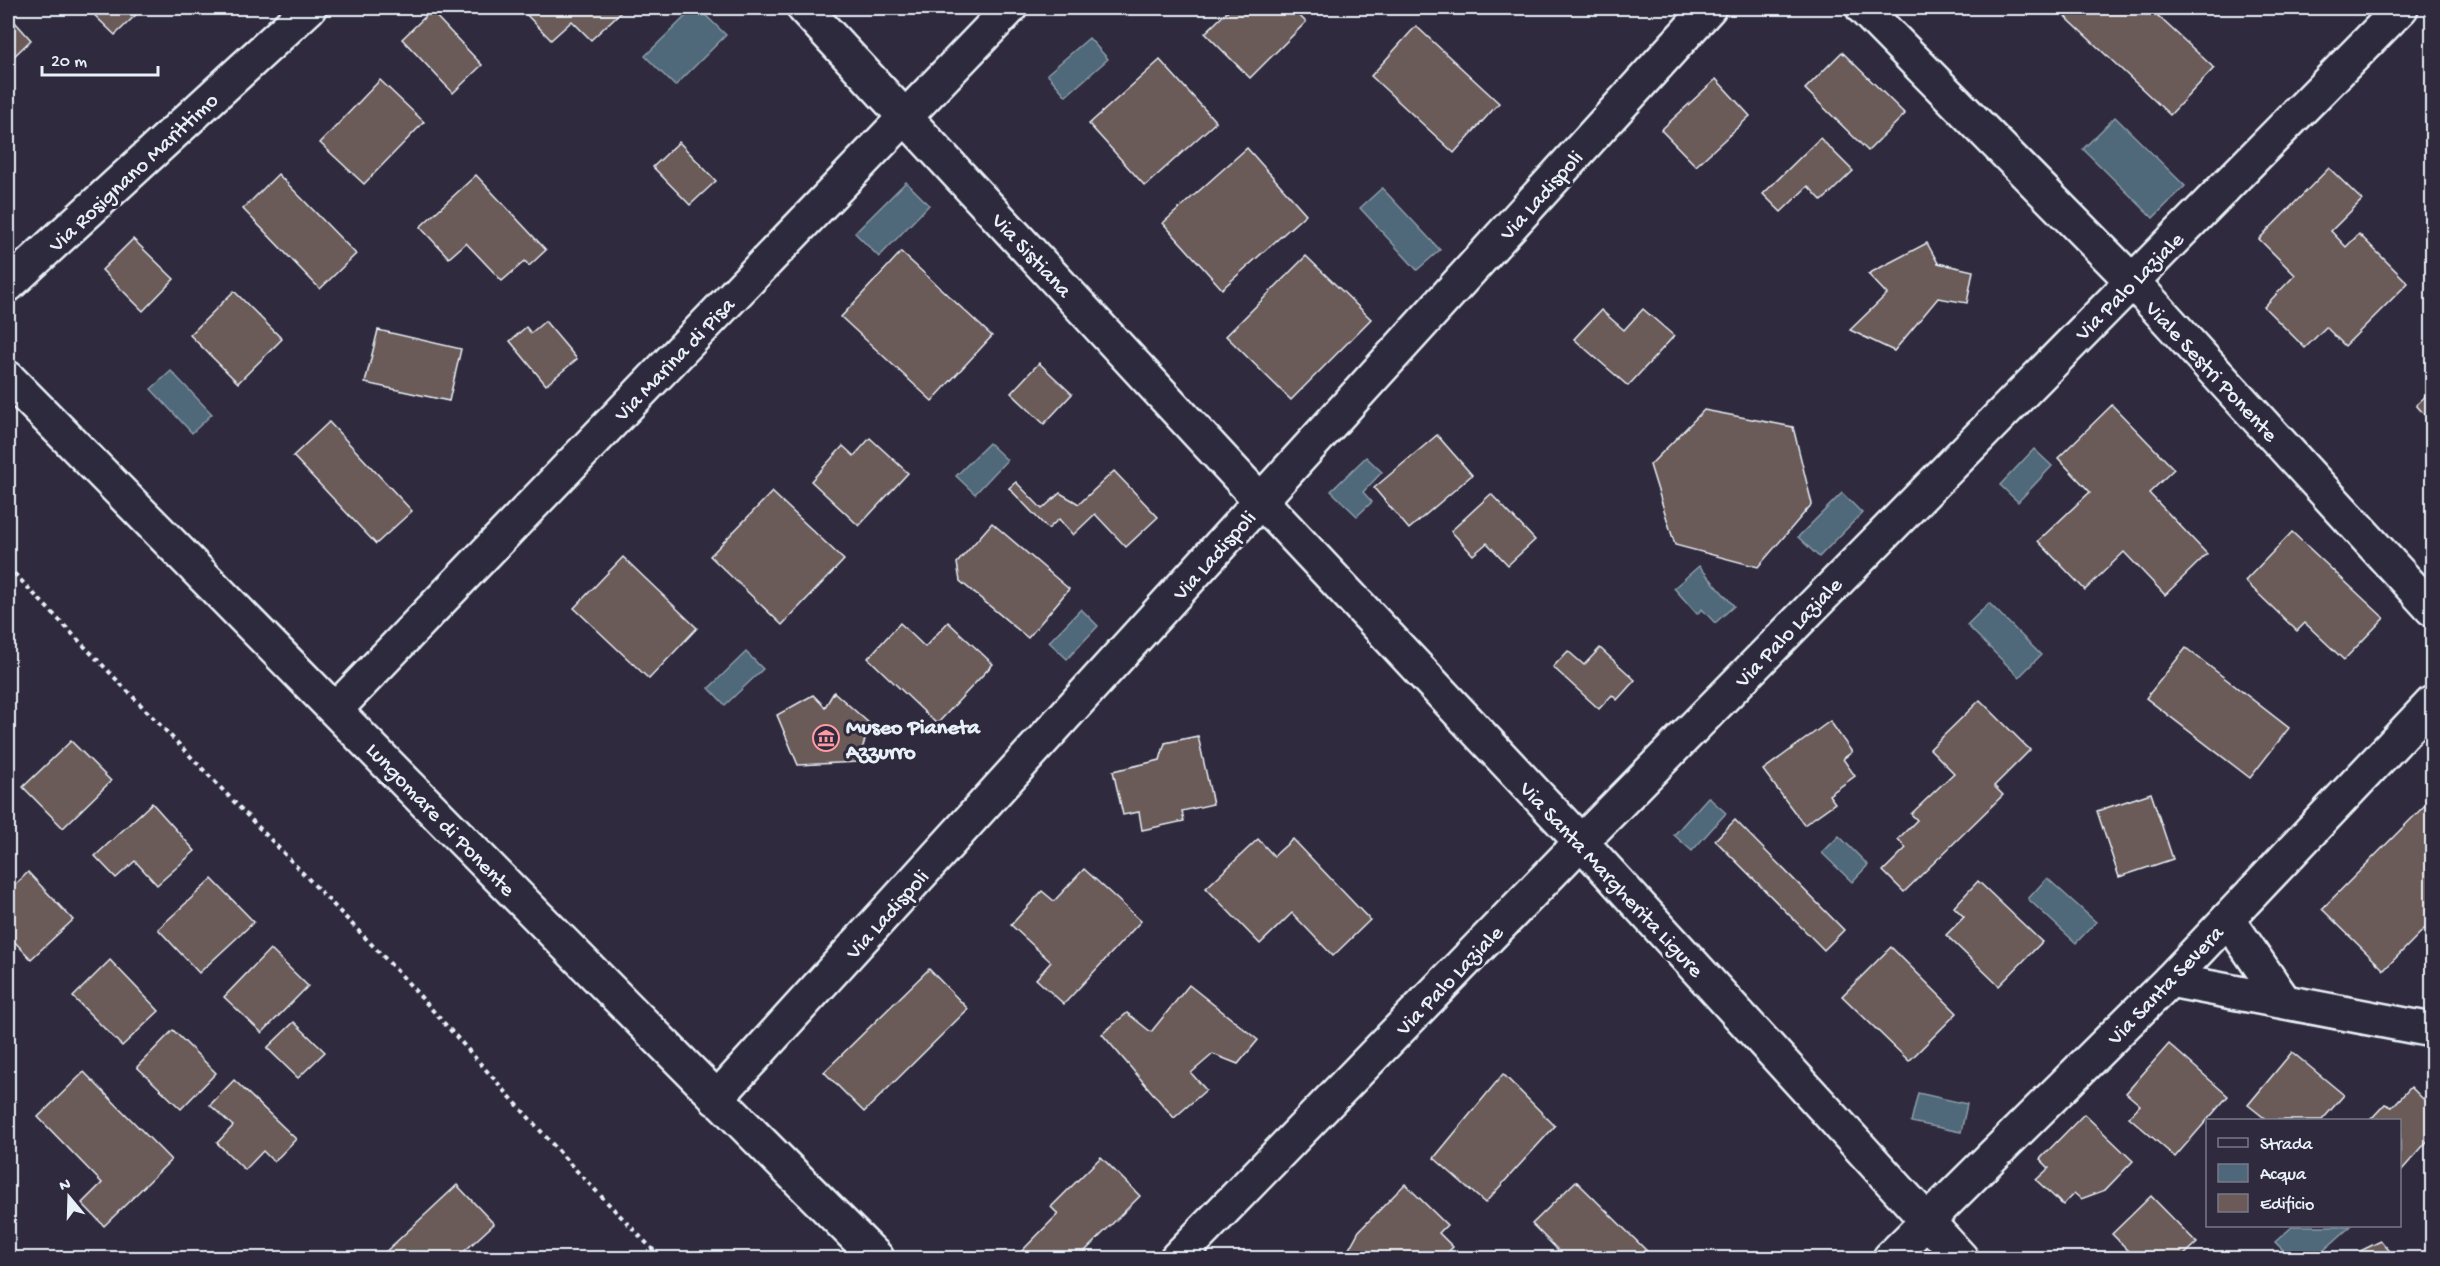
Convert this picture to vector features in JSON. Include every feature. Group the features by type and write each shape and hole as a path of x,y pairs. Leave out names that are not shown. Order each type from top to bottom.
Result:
{"street":[{"name":"Via Rosignano Marittimo","path":"8,285 309,8"},
{"name":"Via Sistiana","path":"804,8 1261,501"},
{"name":"Via Marina di Pisa","path":"336,709 1010,8"},
{"name":"Via Ladispoli","path":"716,1099 1709,8"},
{"name":"Viale Sestri Ponente","path":"1863,8 2132,281 2433,609"},
{"name":"Via Palo Laziale","path":"1177,1258 1581,842 2401,8"},
{"name":"Lungomare di Ponente","path":"8,378 336,709 716,1099 877,1258"},
{"name":"Via Santa Margherita Ligure","path":"1261,501 1581,842 1961,1258"},
{"name":"Via Santa Severa","path":"1890,1258 2170,980 2433,703"},
{"path":"2228,919 2284,1001"},
{"path":"2170,980 2433,1030"}],"path":[{"path":"8,567 402,976 572,1166 661,1258"}],"water":[{"path":"694,8 698,8 726,35 675,86 645,56"},
{"path":"1089,38 1108,59 1066,96 1047,74"},
{"path":"2115,117 2185,186 2153,218 2083,149"},
{"path":"906,182 929,205 879,257 855,233"},
{"path":"1382,188 1440,250 1417,270 1360,208"},
{"path":"171,371 212,414 192,433 151,389"},
{"path":"989,443 1007,460 975,494 956,476"},
{"path":"2034,449 2052,466 2018,502 2000,485"},
{"path":"1366,457 1382,472 1363,492 1372,502 1357,516 1331,491"},
{"path":"1842,493 1862,513 1819,557 1798,537"},
{"path":"1699,566 1734,606 1715,623 1702,609 1697,614 1674,588"},
{"path":"1989,603 2041,655 2019,677 1967,625"},
{"path":"1081,609 1098,626 1067,659 1049,642"},
{"path":"746,652 763,669 725,705 709,688"},
{"path":"1708,797 1726,813 1692,851 1674,835"},
{"path":"1839,836 1868,865 1852,882 1822,853"},
{"path":"2047,878 2096,922 2076,943 2028,899"},
{"path":"1918,1093 1967,1104 1961,1132 1911,1122"},
{"path":"2292,1227 2350,1227 2315,1258 2291,1258 2275,1242"}],"building":[{"path":"87,8 143,8 115,35"},
{"path":"520,8 625,8 591,40 572,21 551,40"},
{"path":"1231,8 1291,8 1306,22 1250,78 1205,33"},
{"path":"2056,8 2166,8 2158,16 2214,68 2170,115"},
{"path":"431,11 482,65 453,93 402,39"},
{"path":"15,22 31,40 8,62 8,28"},
{"path":"1416,26 1499,103 1454,153 1371,76"},
{"path":"1842,52 1905,114 1868,151 1805,89"},
{"path":"1160,60 1216,122 1145,186 1089,124"},
{"path":"1716,79 1750,116 1696,166 1661,130"},
{"path":"380,80 424,122 364,184 320,143"},
{"path":"1820,138 1853,171 1822,201 1808,186 1781,212 1763,194"},
{"path":"679,142 716,181 690,205 653,167"},
{"path":"1247,148 1306,214 1222,289 1163,223"},
{"path":"2329,168 2362,200 2331,231 2346,247 2359,234 2408,283 2345,346 2326,327 2305,348 2264,307 2295,275 2259,239"},
{"path":"278,174 356,254 320,289 243,209"},
{"path":"476,175 546,250 529,266 525,261 502,281 466,243 449,258 420,227"},
{"path":"133,239 174,279 143,311 102,270"},
{"path":"1927,243 1938,263 1973,271 1967,303 1938,298 1894,351 1850,330 1887,294 1868,274"},
{"path":"901,252 992,336 932,401 841,317"},
{"path":"1306,256 1371,319 1291,400 1226,336"},
{"path":"234,291 282,339 238,383 190,335"},
{"path":"1643,309 1674,336 1628,386 1574,339 1601,310 1624,330"},
{"path":"545,321 577,359 546,385 510,341 526,327 531,333"},
{"path":"378,330 461,349 449,401 365,383"},
{"path":"1039,363 1072,394 1044,424 1011,393"},
{"path":"2432,390 2432,423 2416,405"},
{"path":"2112,405 2174,469 2149,493 2207,554 2165,595 2124,552 2085,590 2038,541 2090,492 2058,458"},
{"path":"1704,410 1793,427 1812,504 1758,567 1675,545 1650,465"},
{"path":"329,422 412,511 376,544 293,456"},
{"path":"1437,435 1472,475 1409,529 1374,488"},
{"path":"870,438 908,473 859,526 811,481 843,446 854,456"},
{"path":"1114,471 1158,517 1126,547 1095,514 1073,535 1059,519 1048,529 1009,488 1016,482 1042,509 1060,493 1079,504"},
{"path":"772,492 844,560 782,625 710,556"},
{"path":"1491,494 1535,540 1508,565 1487,543 1473,555 1451,531"},
{"path":"992,523 1069,589 1028,638 960,581 957,563"},
{"path":"2292,532 2384,618 2344,660 2305,623 2297,631 2245,581"},
{"path":"623,557 697,628 649,679 574,608"},
{"path":"948,622 993,664 937,724 868,658 900,623 925,647"},
{"path":"1600,648 1635,680 1617,700 1612,695 1599,709 1553,667 1568,651 1584,665"},
{"path":"2186,648 2289,728 2250,778 2146,698"},
{"path":"834,692 870,724 858,762 798,765 777,715 813,695 825,707"},
{"path":"1980,700 2030,750 1994,786 2003,795 1904,892 1883,871 1906,848 1898,839 1917,820 1911,814 1954,773 1930,749"},
{"path":"1830,721 1852,752 1843,759 1855,776 1829,795 1835,803 1804,825 1763,770"},
{"path":"1198,736 1213,804 1182,811 1184,821 1142,830 1139,812 1123,815 1113,771 1160,760 1165,743"},
{"path":"71,741 111,781 63,828 23,787"},
{"path":"2151,793 2173,859 2119,877 2097,811"},
{"path":"2432,798 2432,921 2384,970 2322,909"},
{"path":"152,803 195,851 157,885 135,861 116,878 95,856"},
{"path":"1735,820 1844,930 1824,950 1715,840"},
{"path":"1258,839 1274,856 1293,839 1370,920 1333,956 1292,913 1260,944 1206,888"},
{"path":"1084,869 1141,921 1064,1004 1036,979 1051,962 1011,925 1042,891 1054,901"},
{"path":"28,872 73,920 31,959 8,935 8,892"},
{"path":"212,879 254,922 199,973 158,929"},
{"path":"1978,881 2042,942 1999,986 1946,935 1964,917 1954,907"},
{"path":"1891,947 1957,1013 1909,1061 1842,996"},
{"path":"270,949 308,986 262,1033 224,997"},
{"path":"110,960 159,1011 122,1046 73,997"},
{"path":"929,969 968,1009 864,1112 824,1072"},
{"path":"1189,985 1258,1040 1238,1064 1213,1054 1191,1073 1206,1090 1174,1118 1102,1034 1127,1013 1151,1032"},
{"path":"294,1022 325,1052 298,1078 267,1048"},
{"path":"173,1030 216,1073 181,1109 137,1067"},
{"path":"2169,1044 2228,1096 2175,1157 2129,1117 2140,1105 2126,1093"},
{"path":"2292,1052 2344,1095 2323,1119 2266,1119 2248,1105"},
{"path":"84,1072 171,1160 104,1226 82,1203 102,1183 38,1117"},
{"path":"1503,1074 1555,1126 1485,1203 1434,1158"},
{"path":"234,1080 296,1139 274,1162 263,1151 245,1170 217,1143 233,1126 210,1105"},
{"path":"2411,1087 2423,1099 2429,1093 2432,1097 2432,1136 2401,1171 2401,1119 2371,1119 2385,1104 2392,1107"},
{"path":"2084,1114 2133,1161 2105,1190 2081,1199 2074,1193 2063,1205 2036,1180 2049,1168 2040,1159"},
{"path":"1101,1157 1140,1196 1078,1258 1015,1258 1058,1214 1051,1207"},
{"path":"1576,1181 1654,1258 1566,1258 1532,1224"},
{"path":"1405,1184 1447,1225 1439,1233 1453,1247 1442,1258 1344,1258 1359,1231"},
{"path":"457,1185 494,1224 457,1258 379,1258"},
{"path":"2151,1196 2197,1243 2181,1258 2136,1258 2112,1234"},
{"path":"2381,1241 2396,1258 2354,1258 2358,1252"}],"place":[{"name":"Museo Pianeta Azzurro","path":"826,738"}]}
